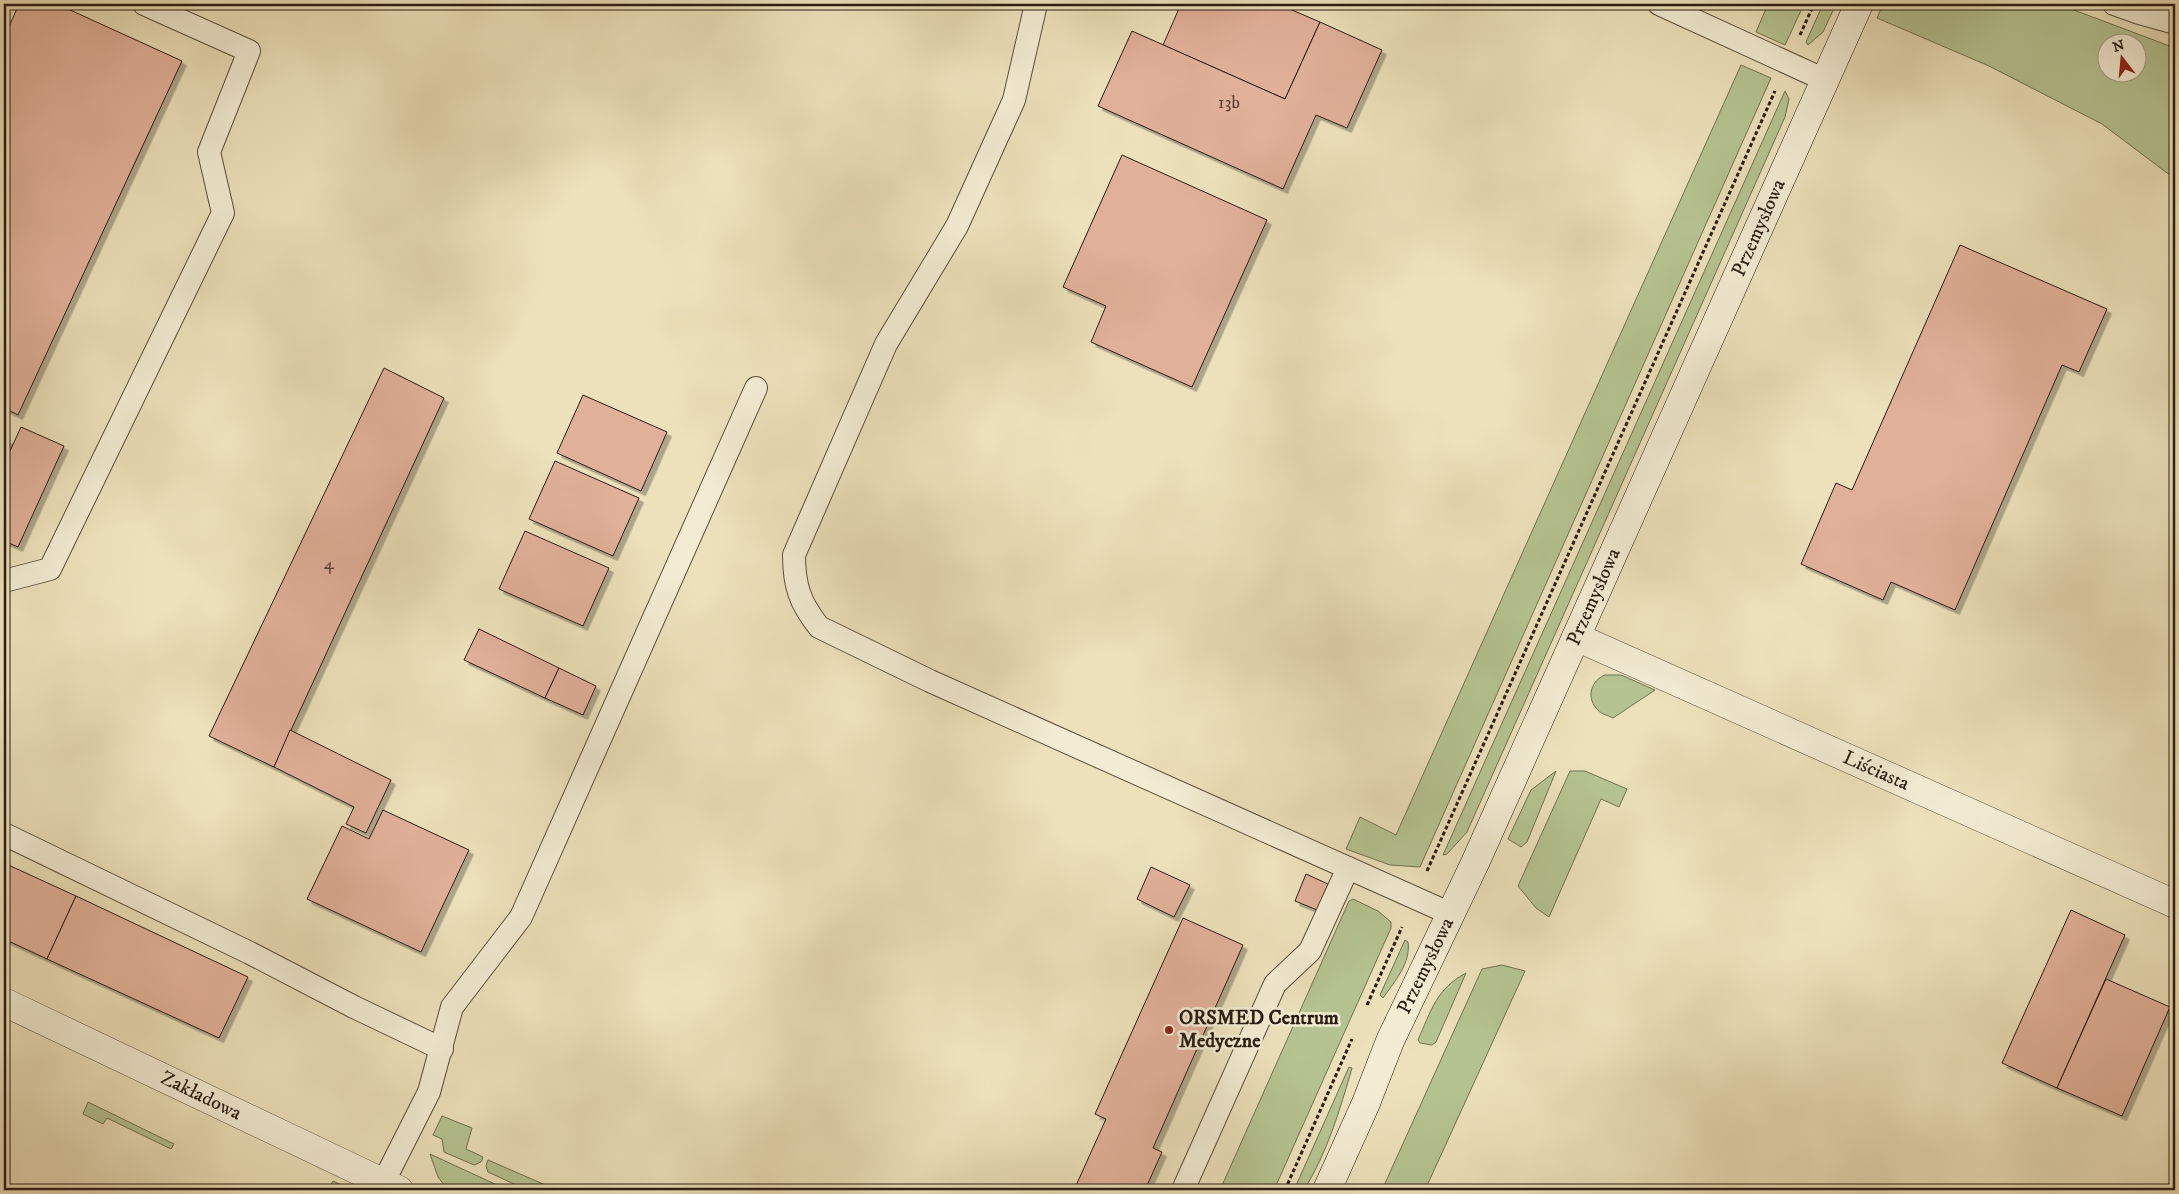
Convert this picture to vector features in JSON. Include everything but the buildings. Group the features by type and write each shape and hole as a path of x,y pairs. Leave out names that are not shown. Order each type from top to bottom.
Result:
{"street":[{"name":"Przemysłowa","path":"1327,1190 1366,1103 1390,1041 1451,914 1576,638 1859,4"},
{"name":"Liściasta","path":"1576,638 2175,904"},
{"name":"Zakładowa","path":"4,1002 391,1187"}],"lane":[{"path":"4,581 50,569 223,213 209,152 249,51 144,4"},
{"path":"1036,4 1014,100 957,226 886,344 794,555 794,576 798,595 808,613 819,627 930,680 1451,914"},
{"path":"1659,4 1825,80"},
{"path":"2114,4 2139,14 2175,23"},
{"path":"391,1187 430,1092 452,1007 521,917 756,388"},
{"path":"4,834 250,952 354,1007 442,1049"},
{"path":"1183,1190 1275,984 1310,951 1348,868"}],"path":[{"path":"1364,1011 1814,4"},
{"path":"1285,1190 1353,1038"}],"green space":[{"path":"1768,4 1804,4 1785,45 1756,32"},
{"path":"1823,4 1836,4 1823,32 1808,45 1806,42"},
{"path":"1883,4 2058,4 2132,32 2096,32 2096,82 2146,82 2146,37 2175,48 2175,179 2102,124 1989,66 1877,18"},
{"path":"1741,65 1771,78 1420,867 1390,865 1346,849 1360,817 1396,835"},
{"path":"1785,91 1789,99 1785,117 1467,832 1447,854 1443,855"},
{"path":"1605,675 1621,675 1655,690 1613,718 1598,710 1591,698 1594,684 1600,677"},
{"path":"1556,771 1527,842 1521,847 1508,839 1531,790"},
{"path":"1570,771 1585,771 1627,789 1619,807 1601,799 1549,917 1536,908 1518,886"},
{"path":"1353,899 1378,911 1391,922 1391,928 1274,1190 1220,1190 1349,901"},
{"path":"1405,940 1408,942 1408,950 1405,964 1383,998 1380,995"},
{"path":"1502,965 1525,971 1425,1190 1382,1190 1482,969"},
{"path":"1466,973 1436,1042 1432,1045 1420,1043 1418,1040 1431,1010 1441,994 1456,979"},
{"path":"1349,1067 1352,1068 1343,1100 1320,1161 1304,1190 1294,1190"},
{"path":"88,1102 174,1144 171,1149 107,1118 103,1124 83,1114"},
{"path":"442,1116 472,1128 466,1149 483,1157 481,1162 474,1165 444,1152 442,1139 433,1135"},
{"path":"430,1154 497,1185 494,1190 448,1190 438,1177"},
{"path":"488,1160 557,1190 527,1190 488,1172 486,1166"},
{"path":"333,1181 352,1190 328,1190"}],"place":[{"name":"ORSMED Centrum Medyczne","path":"1169,1030"}]}
